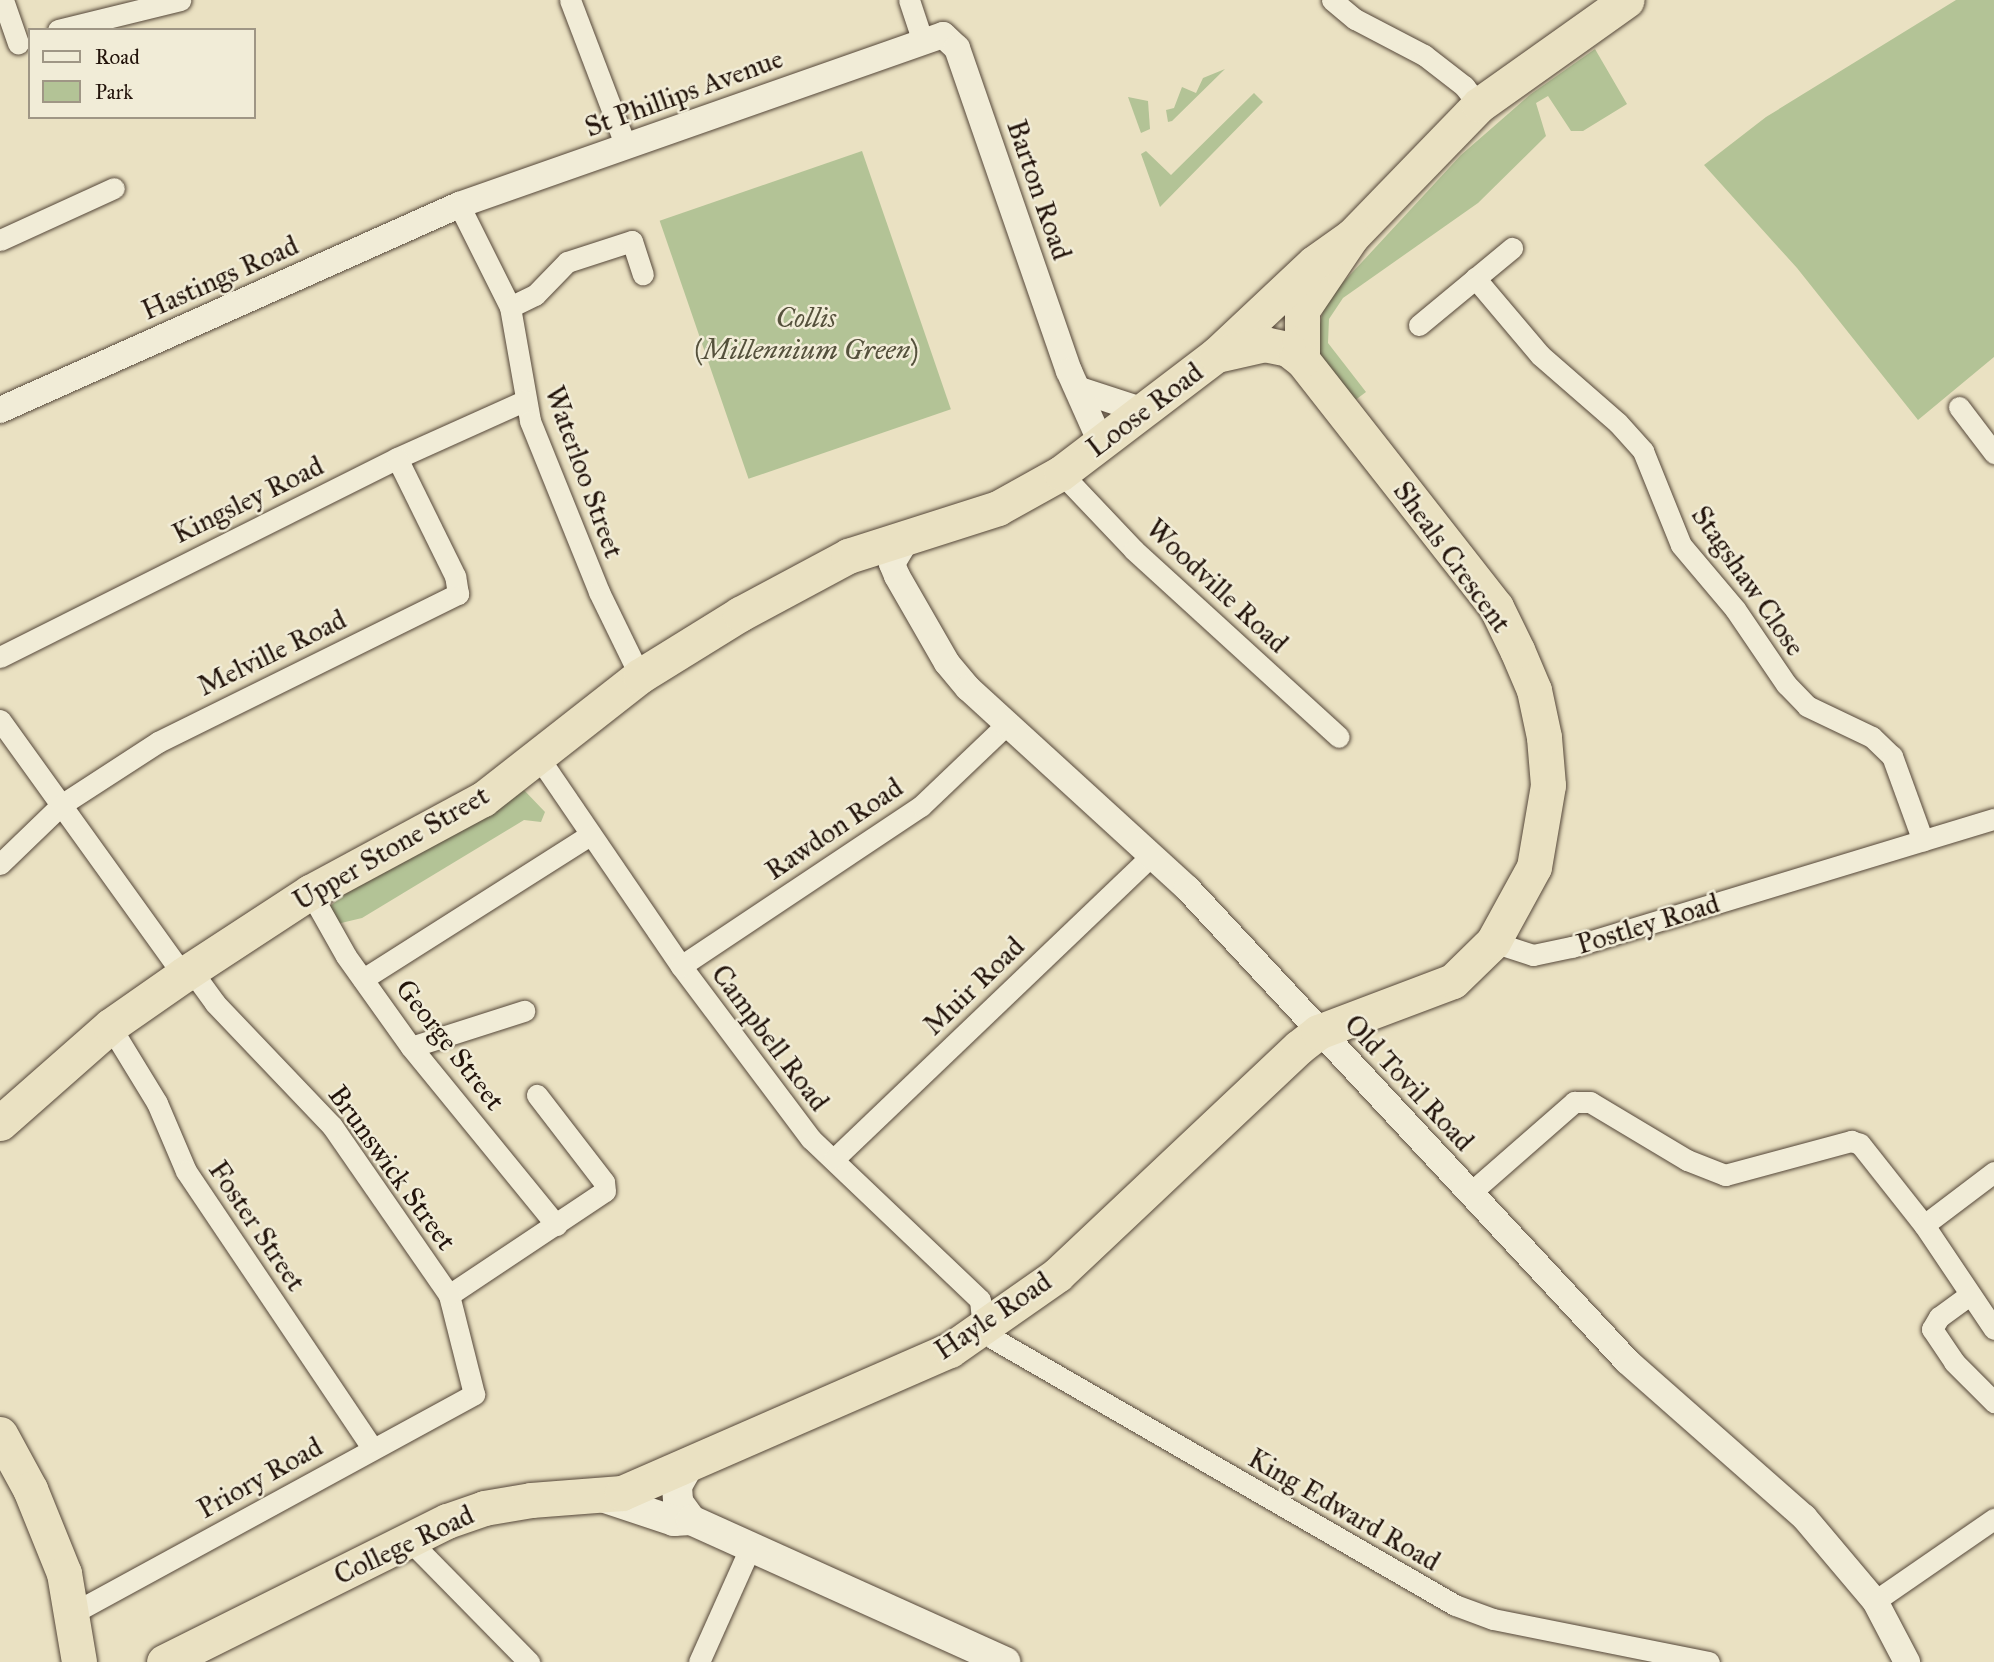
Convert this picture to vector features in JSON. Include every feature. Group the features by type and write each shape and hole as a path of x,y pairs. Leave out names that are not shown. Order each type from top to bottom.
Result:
{"highway":[{"name":"Loose Road","path":"1302,360 1302,310 1352,236 1479,105 1627,0"},
{"name":"Loose Road","path":"908,537 998,508 1061,473 1216,355 1314,263 1352,236"},
{"name":"Sheals Crescent","path":"1216,355 1265,344 1288,349 1302,360 1496,607 1534,690 1545,749 1543,822 1534,867 1493,942"},
{"name":"Upper Stone Street","path":"0,1123 110,1027 187,972 310,892 483,799 640,676 837,561 908,537"},
{"path":"1318,1032 1453,981 1493,942"},
{"name":"Hayle Road","path":"602,1497 689,1465 894,1378 950,1350 1057,1275 1219,1118 1318,1032"},
{"path":"0,1434 54,1545 73,1613 79,1662"},
{"name":"College Road","path":"164,1662 408,1539 484,1508 560,1497 602,1497"}],"main road":[{"path":"689,1465 677,1486 678,1502 691,1520"},
{"name":"College Road","path":"602,1497 674,1521 691,1520 1005,1662"}],"street":[{"path":"4,0 16,44"},
{"path":"66,28 180,0"},
{"path":"570,0 626,147"},
{"path":"909,0 923,42"},
{"path":"1332,0 1355,19 1424,55 1464,86 1479,105"},
{"name":"Barton Road","path":"923,42 943,35 957,48 1053,327 1101,443"},
{"name":"St Phillips Avenue","path":"462,204 923,42"},
{"path":"0,240 114,188"},
{"name":"Waterloo Street","path":"462,204 510,307 524,401 564,511 640,676"},
{"name":"Hastings Road","path":"0,411 462,204"},
{"path":"510,307 536,295 567,262 632,241 643,274"},
{"path":"1419,325 1511,248"},
{"name":"Stagshaw Close","path":"1475,278 1540,355 1618,424 1643,451 1681,545 1735,609 1786,684 1815,712 1871,737 1892,756 1905,782 1923,841"},
{"path":"1080,390 1144,411"},
{"name":"Kingsley Road","path":"0,657 397,458 524,401"},
{"path":"1959,407 1994,453"},
{"name":"Melville Road","path":"0,864 61,805 159,742 458,594 455,576 397,458"},
{"name":"Woodville Road","path":"1061,473 1133,550 1339,737"},
{"name":"Old Tovil Road","path":"908,537 892,564 947,663 1007,724 1152,855 1628,1362 1804,1517 1875,1601 1907,1662"},
{"name":"Brunswick Street","path":"0,720 187,972 332,1126 450,1295 474,1394"},
{"name":"Rawdon Road","path":"681,966 921,806 1007,724"},
{"name":"Campbell Road","path":"537,755 681,966 811,1139 834,1158 980,1300 983,1327"},
{"name":"Postley Road","path":"1493,942 1533,955 1572,947 1994,819"},
{"path":"363,979 590,835"},
{"name":"Muir Road","path":"834,1158 1152,855"},
{"name":"George Street","path":"310,892 363,979 411,1047 556,1225"},
{"path":"411,1047 524,1011"},
{"name":"Foster Street","path":"110,1027 157,1103 186,1171 372,1448"},
{"path":"450,1295 597,1199 606,1186 537,1095"},
{"path":"1469,1194 1574,1102 1590,1102 1687,1160 1725,1175 1836,1143 1860,1144 1924,1225 1968,1296 1994,1329"},
{"path":"1924,1225 1994,1172"},
{"path":"1968,1296 1939,1317 1932,1329 1954,1362 1994,1402"},
{"name":"King Edward Road","path":"983,1327 994,1339 1455,1605 1493,1619 1709,1662"},
{"name":"Priory Road","path":"73,1613 474,1394"},
{"path":"1875,1601 1994,1519"},
{"path":"408,1539 529,1662"},
{"path":"699,1662 750,1548"}],"green space":[{"path":"1956,0 1994,0 1994,357 1918,420 1797,268 1704,165 1766,117"},
{"path":"1595,49 1627,104 1583,131 1571,131 1548,96 1536,103 1546,136 1478,203 1343,298 1329,319 1328,343 1366,392 1354,401 1320,357 1316,342 1325,302 1461,155 1531,94"},
{"path":"1225,69 1168,122 1166,110 1174,108 1182,87 1196,93 1203,78"},
{"path":"1254,93 1263,102 1160,207 1141,154 1146,151 1171,175"},
{"path":"1128,97 1148,101 1150,129 1141,133"},
{"name":"Collis (Millennium Green)","path":"862,151 951,409 749,479 660,221"},
{"path":"523,789 545,812 541,822 524,820 362,918 337,924 327,909 342,896"}]}
